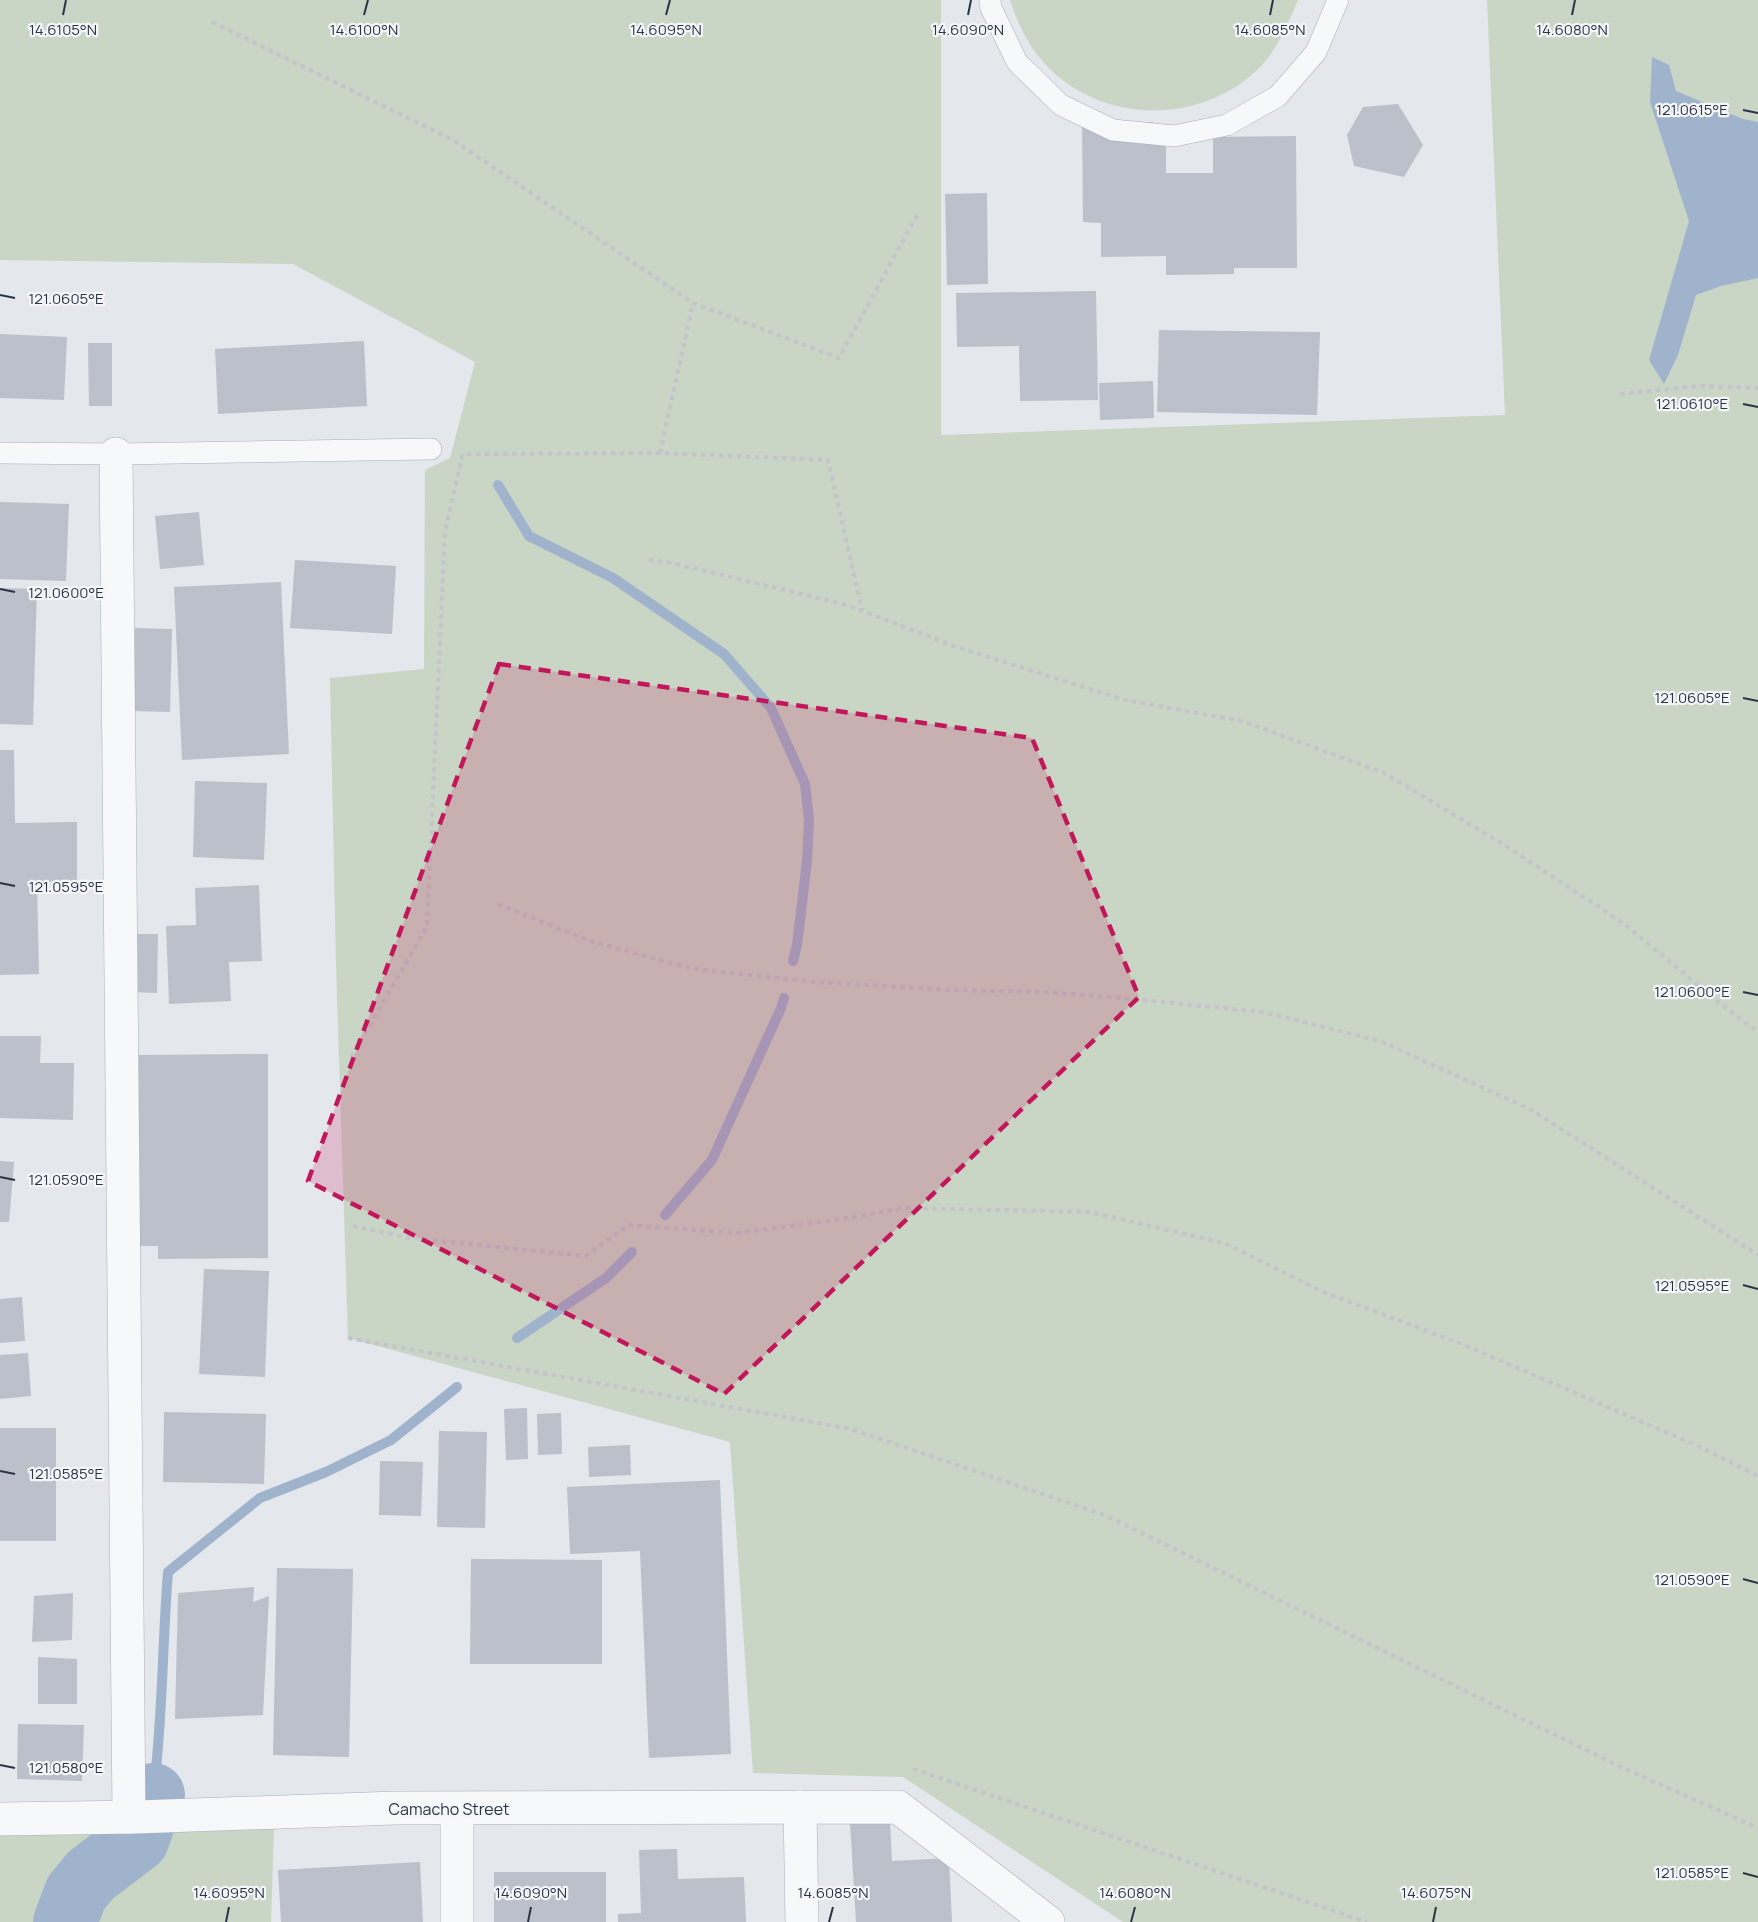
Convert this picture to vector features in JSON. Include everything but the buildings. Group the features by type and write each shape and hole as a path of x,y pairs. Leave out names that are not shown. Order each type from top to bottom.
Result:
{"street":[{"path":"116,453 143,1817"},
{"path":"800,1807 802,1922"},
{"name":"Camacho Street","path":"0,1819 143,1817 395,1808 898,1807 1048,1922"},
{"path":"457,1809 457,1922"}],"lane":[{"path":"990,0 991,8 1017,62 1061,105 1113,130 1174,136 1227,125 1278,96 1316,52 1338,0"},
{"path":"0,453 431,449"}],"path":[{"path":"212,22 453,141 693,303 839,358 917,215"},
{"path":"660,453 693,303"},
{"path":"1620,394 1698,386 1758,388"},
{"path":"351,1057 427,927 445,531 463,454 660,453 828,460 862,611"},
{"path":"650,560 847,605 954,646 1121,699 1242,721 1384,773 1506,846 1623,923 1758,1032"},
{"path":"498,904 586,940 693,969 816,982 951,990 1044,992 1263,1012 1380,1041 1530,1109 1758,1255"},
{"path":"353,1226 409,1238 586,1256 627,1225 736,1233 830,1221 904,1208 1090,1212 1224,1243 1323,1292 1495,1358 1698,1446 1758,1476"},
{"path":"348,1338 851,1429 1107,1516 1623,1768 1758,1828"},
{"path":"913,1768 1367,1922"}],"highlighted area":[{"path":"499,664 1032,738 1139,997 724,1394 308,1181"}],"green space":[{"path":"0,0 941,0 941,435 1505,415 1487,0 1758,0 1758,1922 1123,1922 903,1777 753,1773 730,1442 348,1338 336,965 330,678 424,669 425,470 450,458 475,362 293,264 0,260"},
{"path":"1010,0 1298,0 1270,55 1256,71 1231,89 1204,102 1175,109 1145,110 1115,105 1087,95 1061,79 1039,57 1019,23"},
{"path":"274,1827 271,1922 0,1922 0,1834"}],"water":[{"path":"1652,57 1669,65 1676,91 1743,119 1758,122 1758,278 1721,286 1696,295 1678,355 1664,384 1649,360 1689,221 1650,102"}],"waterway":[{"path":"498,485 529,536 613,578 724,654 771,708 805,784 809,820 807,861 793,961"},
{"path":"665,1215 712,1160 784,998"},
{"path":"517,1338 606,1278 632,1252"},
{"path":"153,1795 159,1739 168,1572 260,1498 326,1472 391,1440 457,1387"},
{"path":"65,1922 76,1893 91,1875 137,1840 153,1795"}]}
